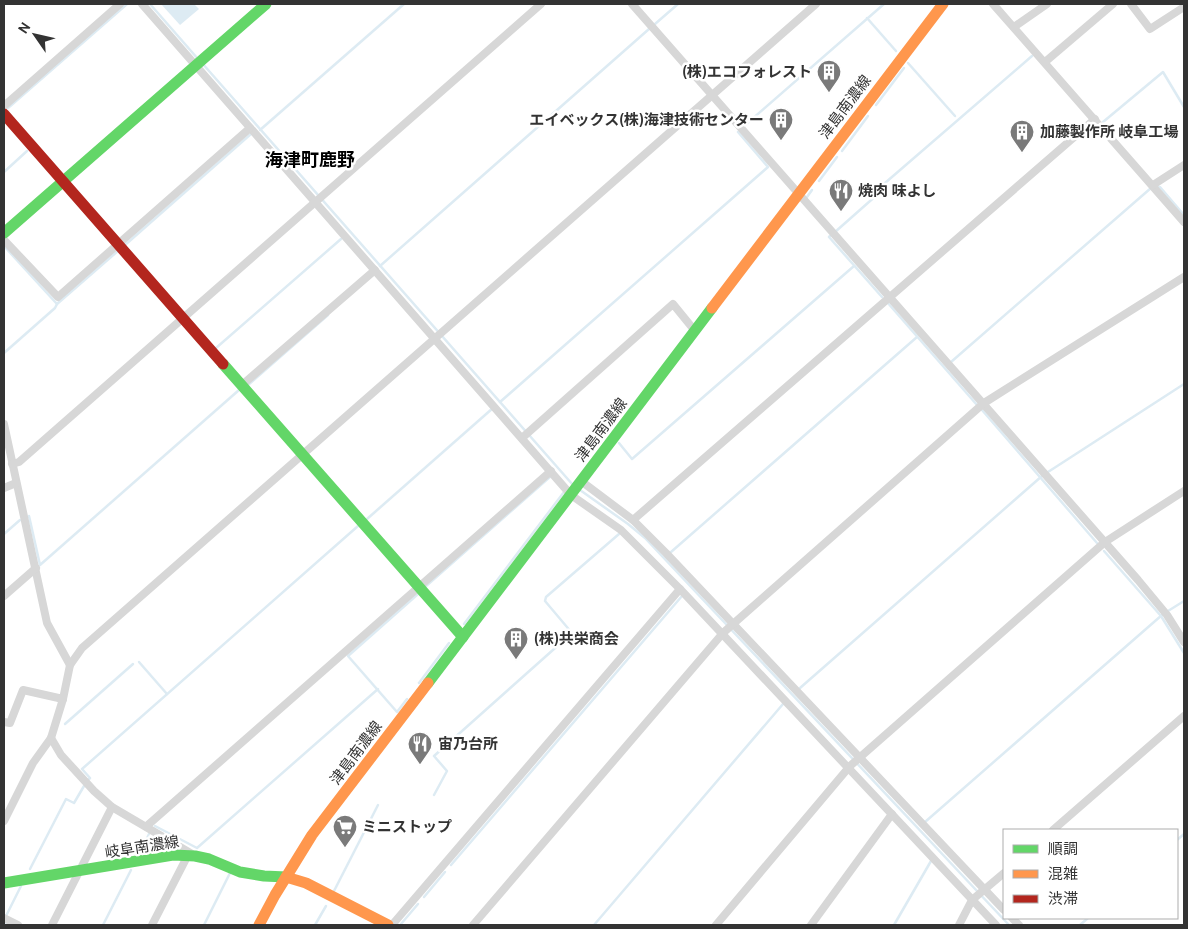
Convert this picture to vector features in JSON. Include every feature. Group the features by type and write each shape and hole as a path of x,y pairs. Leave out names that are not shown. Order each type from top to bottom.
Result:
{"main road":[{"path":"4,233 266,4"},
{"name":"津島南濃線","path":"286,877 312,835 943,4"},
{"path":"4,114 464,637"},
{"name":"岐阜南濃線","path":"4,883 80,872 159,856 192,855 209,859 240,872 286,877 306,883 369,921 388,925"},
{"path":"259,925 286,877"}],"street":[{"path":"4,106 120,4"},
{"path":"142,4 199,63 252,130 318,199 375,270 438,336 551,471 576,488 633,520 1003,909"},
{"path":"12,464 19,462 541,4"},
{"path":"632,4 1105,542 1167,615 1184,642"},
{"path":"4,821 33,763 51,738 63,699 70,665 82,648 816,4"},
{"path":"993,4 1184,222"},
{"path":"1014,27 1047,4"},
{"path":"1045,62 1113,4"},
{"path":"1131,4 1150,29 1184,7"},
{"path":"633,520 1095,119"},
{"path":"4,240 58,297 120,246 252,130"},
{"path":"1153,186 1184,165"},
{"path":"242,385 375,270"},
{"path":"473,925 732,624 984,403 1184,277"},
{"path":"523,437 672,304 695,331"},
{"path":"4,424 47,624 70,665"},
{"path":"148,827 149,824 418,586 551,471"},
{"path":"4,488 16,483"},
{"path":"576,488 621,530 723,633 974,899 996,925"},
{"path":"716,925 859,758 1105,542 1184,491"},
{"path":"4,596 36,568"},
{"path":"392,925 680,589"},
{"path":"4,722 10,723 23,690 63,699"},
{"path":"1054,829 1184,716"},
{"path":"51,738 61,755 94,792 112,807 192,855 152,925"},
{"path":"52,925 112,807"},
{"path":"811,925 892,814"},
{"path":"959,925 974,899 1003,874"},
{"path":"4,918 18,925"}],"shaded area":[{"path":"161,4 194,4 199,9 180,25"}],"waterway":[{"path":"8,108 127,4"},
{"path":"150,4 198,59"},
{"path":"260,130 404,4"},
{"path":"655,24 678,4"},
{"path":"743,127 884,4"},
{"path":"867,18 896,51"},
{"path":"380,266 649,29"},
{"path":"835,232 887,186 885,183 1032,56"},
{"path":"202,63 573,485"},
{"path":"908,63 955,116"},
{"path":"876,105 904,68"},
{"path":"1103,122 1163,72 1184,107"},
{"path":"842,151 868,116"},
{"path":"500,402 768,167 738,132"},
{"path":"125,245 252,133"},
{"path":"4,172 27,151"},
{"path":"819,181 837,157"},
{"path":"1158,187 1184,215"},
{"path":"951,362 1151,188"},
{"path":"807,197 812,190"},
{"path":"830,236 882,297"},
{"path":"216,348 341,239"},
{"path":"4,246 57,304 119,250"},
{"path":"619,443 632,459 854,266"},
{"path":"887,302 977,405"},
{"path":"4,353 55,308 57,304"},
{"path":"248,385 328,315"},
{"path":"671,552 917,337"},
{"path":"1048,472 1184,384"},
{"path":"29,516 40,565 239,390"},
{"path":"367,519 493,408"},
{"path":"982,410 1097,543"},
{"path":"425,587 551,476"},
{"path":"800,688 1042,476"},
{"path":"580,490 645,538 1003,919"},
{"path":"464,624 564,492"},
{"path":"4,534 20,520"},
{"path":"88,780 90,778 82,769 358,526"},
{"path":"434,795 447,771 434,756 572,633 545,601 546,597 619,534"},
{"path":"1104,551 1161,616 1184,653"},
{"path":"407,699 397,712 348,656 418,594"},
{"path":"451,865 682,596"},
{"path":"1168,611 1184,601"},
{"path":"925,822 1162,615"},
{"path":"419,683 449,643"},
{"path":"139,662 167,694"},
{"path":"65,724 133,664"},
{"path":"155,826 197,848 378,689"},
{"path":"594,925 783,704"},
{"path":"30,869 66,799 74,803 84,786"},
{"path":"334,891 378,805"},
{"path":"140,853 149,834"},
{"path":"1178,839 1184,834"},
{"path":"894,925 931,861"},
{"path":"103,925 131,870"},
{"path":"424,897 445,872"},
{"path":"204,925 230,873"},
{"path":"6,916 21,886"},
{"path":"401,924 418,904"},
{"path":"315,925 326,906"},
{"path":"1003,919 1009,925"},
{"path":"1080,925 1087,919"},
{"path":"4,923 8,925"}],"traffic: fast":[{"path":"4,233 266,4"},
{"path":"428,683 712,308"},
{"path":"223,364 463,637"},
{"path":"4,883 173,855 209,859 240,872 286,877"}],"traffic: slow":[{"path":"712,308 943,4"},
{"path":"259,925 312,835 428,683"},
{"path":"286,877 306,883 388,925"}],"traffic: jam":[{"path":"4,114 223,364"}],"place":[{"name":"(株)エコフォレスト","path":"829,93"},
{"name":"エイベックス(株)海津技術センター","path":"781,141"},
{"name":"加藤製作所 岐阜工場","path":"1022,153"},
{"name":"焼肉 味よし","path":"841,212"},
{"name":"(株)共栄商会","path":"516,660"},
{"name":"宙乃台所","path":"420,765"},
{"name":"ミニストップ","path":"345,848"}],"district":[{"name":"海津町鹿野","path":"310,160"}]}
